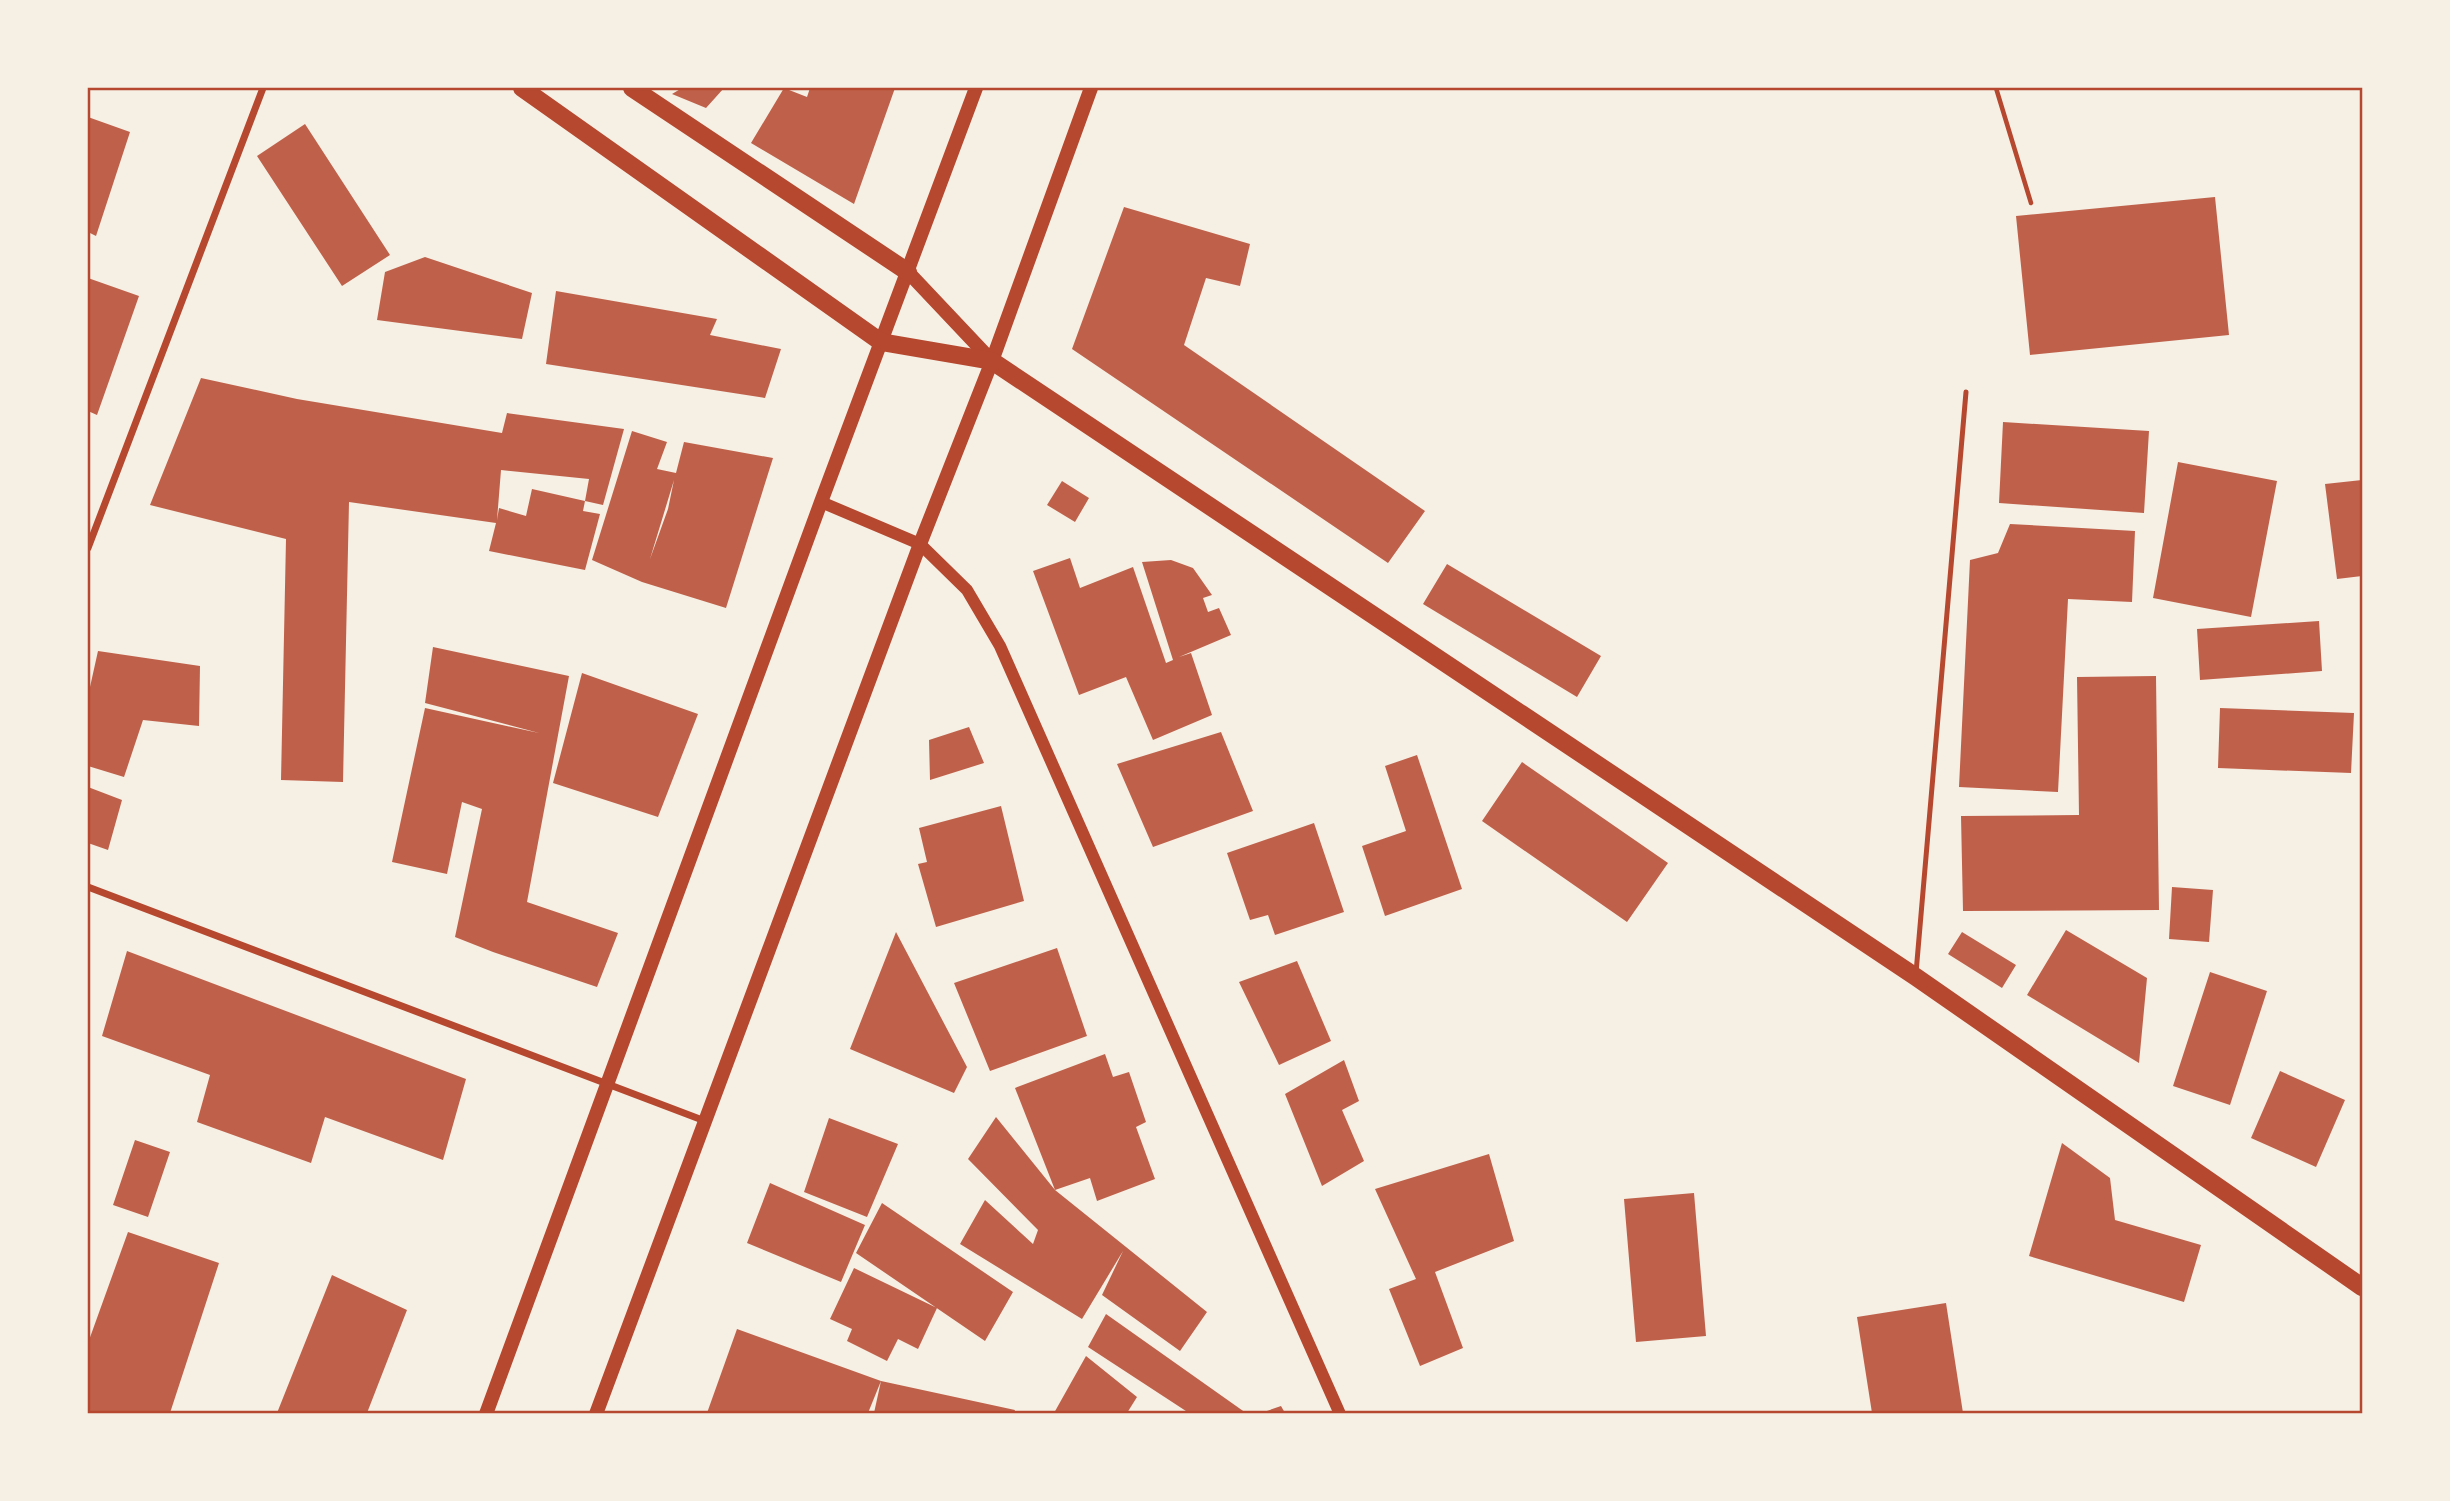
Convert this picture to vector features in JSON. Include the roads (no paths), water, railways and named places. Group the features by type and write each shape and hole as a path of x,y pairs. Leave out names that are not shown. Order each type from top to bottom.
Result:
{"main road":[{"path":"522,88 881,342 992,361"},
{"path":"632,88 908,272 992,361 1916,977 2362,1287"},
{"path":"486,1413 976,88"},
{"path":"596,1413 920,544 992,361 1091,88"}],"street":[{"path":"88,548 263,88"},
{"path":"821,502 920,544 967,590 999,646 1340,1413"},
{"path":"88,887 706,1122"}],"lane":[{"path":"1916,977 1966,392"}]}
